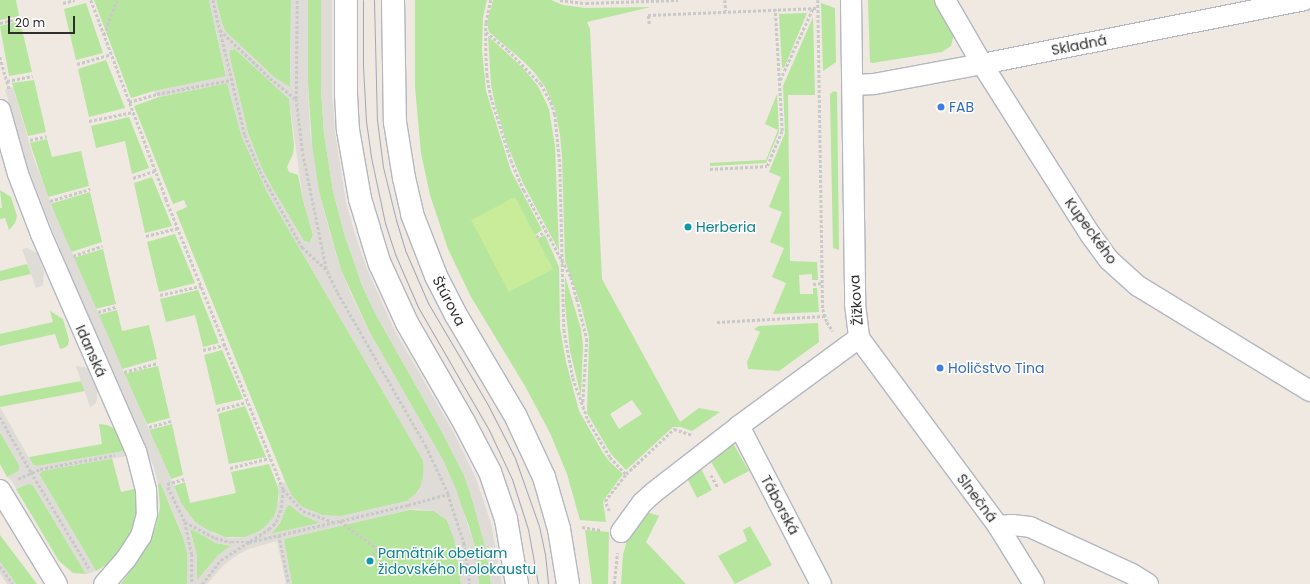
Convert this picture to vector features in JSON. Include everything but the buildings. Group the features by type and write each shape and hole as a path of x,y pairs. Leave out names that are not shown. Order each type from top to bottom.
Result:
{"street":[{"path":"346,0 346,94 348,130 360,199 369,230 380,264 406,323 465,424 490,472 506,519 517,584"},
{"name":"Štúrova","path":"393,0 395,122 404,178 412,214 436,276 456,315 516,417 544,477 559,529 568,584"},
{"name":"Žižkova","path":"851,0 855,304 851,344"},
{"name":"Kupeckého","path":"944,0 982,64 1090,234 1110,260 1138,286 1310,391"},
{"name":"Skladná","path":"853,85 874,84 982,64 1304,0"},
{"name":"Idanská","path":"0,110 18,174 40,234 136,451 146,490 148,509 145,525 135,548 97,578"},
{"path":"621,532 642,503 653,493 738,426 851,344"},
{"name":"Slnečná","path":"851,344 998,526 1017,525 1030,527 1132,574 1148,584"},
{"name":"Táborská","path":"738,426 821,584"},
{"path":"3,494 57,584"},
{"path":"998,526 1034,584"}],"path":[{"path":"63,3 75,0"},
{"path":"91,0 177,228 283,489 303,511 334,523"},
{"path":"104,35 117,0"},
{"path":"213,0 245,135 262,176 302,247 326,269"},
{"path":"297,0 296,99 302,152 326,269 348,312 426,447 448,494 464,542 470,584"},
{"path":"491,0 487,12 487,75 497,113 524,190 563,262 578,299 587,339 583,405"},
{"path":"560,0 586,3 678,0"},
{"path":"725,0 726,11"},
{"path":"818,0 823,284 825,316 851,344"},
{"path":"780,80 813,8"},
{"path":"649,24 648,15 818,8"},
{"path":"710,169 767,166 782,131 776,9"},
{"path":"0,23 20,18"},
{"path":"219,29 270,78 296,99"},
{"path":"486,32 524,65 540,84 551,102 555,114 560,164 564,330 573,378 588,420 610,457 626,474"},
{"path":"76,64 111,54"},
{"path":"7,81 33,76"},
{"path":"129,102 157,94 231,80"},
{"path":"89,121 133,112"},
{"path":"34,139 47,136"},
{"path":"133,178 155,171"},
{"path":"46,202 90,189"},
{"path":"146,236 177,228"},
{"path":"536,237 546,231"},
{"path":"68,258 102,246"},
{"path":"813,284 823,284"},
{"path":"160,295 201,286"},
{"path":"104,310 116,307"},
{"path":"717,322 825,316"},
{"path":"203,350 225,345"},
{"path":"118,374 158,363"},
{"path":"217,410 248,402"},
{"path":"0,417 31,472 97,578"},
{"path":"142,429 171,421"},
{"path":"3,494 12,481 40,469 136,451"},
{"path":"230,468 271,458"},
{"path":"167,484 184,479"},
{"path":"202,584 221,560 269,529 276,522 282,508 283,489"},
{"path":"250,542 334,523 340,520 408,505 448,494"},
{"path":"340,520 378,549 370,560"},
{"path":"185,522 192,554 192,584"},
{"path":"614,584 616,556 621,532"},
{"path":"280,535 289,584"},
{"path":"0,566 13,584"}],"green space":[{"path":"0,0 16,0 19,16 0,20"},
{"path":"94,0 209,0 226,77 154,91 131,98"},
{"path":"216,0 291,0 290,87 275,78 226,32 222,24"},
{"path":"308,0 321,0 321,90 324,133 333,191 344,233 362,285 375,313 441,430 464,475 486,549 491,584 479,584 474,544 469,526 444,462 370,333 341,270 319,192 313,159 308,84"},
{"path":"415,0 487,0 483,17 482,50 486,91 511,171 542,230 535,235 537,239 545,235 559,267 560,328 566,362 579,411 603,453 623,474 603,501 606,522 580,520 567,474 550,433 525,386 471,297 448,249 430,195 421,153 415,87"},
{"path":"493,0 551,0 563,5 585,8 651,7 587,22 590,29 602,279 680,422 699,408 720,412 692,431 681,427 673,427 626,470 611,454 587,413 589,337 581,305 565,261 562,157 555,109 545,87 534,72 489,32 487,23","holes":["632,400 642,414 619,429 610,414"]},
{"path":"868,0 935,0 953,28 954,34 951,46 942,52 872,63 870,62"},
{"path":"86,3 103,53 76,60 64,9"},
{"path":"821,3 835,8 836,62 823,71"},
{"path":"807,13 784,68 782,67 779,14"},
{"path":"813,17 815,95 788,95 790,261 817,262 818,280 812,280 812,274 799,275 800,294 813,294 813,288 817,288 819,312 773,314 786,283 772,277 784,248 770,242 782,212 769,207 781,177 769,172 785,133 783,86"},
{"path":"20,21 32,72 9,76 0,26"},
{"path":"488,36 522,67 538,86 549,109 555,147 559,251 523,183 507,144 495,104 491,84"},
{"path":"235,49 289,99 294,145 293,154 287,167 289,172 298,175 303,200 313,235 310,243 304,241 274,191 262,169 248,133 229,54 230,50"},
{"path":"106,60 125,108 89,117 78,69"},
{"path":"34,80 46,132 28,136 12,83"},
{"path":"227,83 242,137 268,194 423,460 423,482 415,496 407,501 342,516 322,515 302,507 292,496 287,486 176,212 187,207 184,200 173,204 134,106 159,97"},
{"path":"834,91 837,92 839,250 833,248 830,94"},
{"path":"777,94 779,132 766,163 710,166 710,163 766,160 778,130 765,124"},
{"path":"129,117 149,168 132,174 125,141 96,148 91,126"},
{"path":"47,139 52,157 81,151 89,186 48,197 30,143"},
{"path":"152,177 172,226 145,233 134,183"},
{"path":"0,190 11,197 17,216 15,223 9,230 5,218 0,219 0,208 2,208"},
{"path":"90,192 102,242 71,252 50,204"},
{"path":"515,197 553,269 509,292 471,220"},
{"path":"175,234 195,283 159,292 147,242"},
{"path":"103,249 116,304 95,309 73,258"},
{"path":"27,264 31,274 0,281 0,271"},
{"path":"565,276 581,329 583,346 581,396 570,351 565,304"},
{"path":"198,290 219,343 203,347 195,315 166,322 160,299"},
{"path":"117,310 122,331 149,325 157,359 122,369 98,315"},
{"path":"50,311 63,319 69,340 68,345 64,348 60,349 55,334 0,346 0,334 53,322"},
{"path":"818,323 819,342 779,371 748,369 747,362 760,332 754,329 759,326"},
{"path":"222,350 243,399 216,405 204,355"},
{"path":"158,366 170,418 147,424 124,374"},
{"path":"81,381 85,391 0,407 0,396"},
{"path":"245,406 266,457 229,464 218,414"},
{"path":"99,424 107,425 115,429 125,451 38,466 33,465 29,457 102,444"},
{"path":"172,424 183,475 171,479 149,430"},
{"path":"0,432 19,465 19,471 7,477 0,464"},
{"path":"730,438 749,471 724,484 710,460"},
{"path":"112,458 121,492 138,488 137,522 126,543 112,561 96,571 39,474 42,471"},
{"path":"269,464 279,490 277,508 274,517 267,525 260,531 245,537 225,537 207,530 195,522 182,505 174,486 185,482 190,503 236,493 231,472"},
{"path":"698,466 712,490 697,498 687,478"},
{"path":"29,483 33,485 86,574 73,573 59,561 16,489"},
{"path":"158,484 161,484 184,540 187,552 187,584 121,584 145,550 156,526 160,507"},
{"path":"287,505 291,505 320,523 271,534 280,523"},
{"path":"409,510 434,511 447,520 455,541 461,584 292,584 283,539"},
{"path":"647,512 659,516 646,542 686,584 621,584 623,555 630,529"},
{"path":"750,526 772,565 735,584 718,556 747,541 743,530"},
{"path":"192,529 216,543 232,546 226,549 197,581 197,556 190,530"},
{"path":"585,530 609,532 608,584 592,584"},
{"path":"0,535 37,584 16,584 0,562"}],"shaded area":[{"path":"209,0 216,0 222,24 226,32 275,78 290,87 291,0 308,0 308,84 310,130 319,192 330,233 341,270 370,333 444,462 456,489 474,544 479,584 461,584 455,541 447,520 434,511 418,509 408,510 284,539 292,584 286,584 277,541 249,549 237,555 224,565 207,584 187,584 187,552 180,529 161,484 158,484 154,467 109,367 47,217 26,163 5,89 13,87 34,159 55,214 182,505 195,522 214,534 231,538 245,537 260,531 274,517 279,499 278,484 285,482 292,496 302,507 322,515 342,516 407,501 419,490 424,474 423,460 268,194 242,137 227,83 159,97 154,91 226,76","holes":["235,49 289,99 303,200 313,235 310,243 304,241 274,191 262,169 248,134 229,54 230,50","289,505 302,515 319,523 271,534 280,523 286,508","192,529 216,543 231,546 218,555 197,580 197,556 190,530"]},
{"path":"321,0 332,0 332,94 335,132 346,202 355,234 367,269 394,329 453,431 476,478 491,523 502,584 491,584 486,549 464,475 441,430 375,313 362,285 344,233 333,191 324,133 321,90"},
{"path":"27,248 37,253 44,272 43,285 36,288 22,249"},
{"path":"76,366 85,367 88,370 97,390 97,400 95,404 90,407"},
{"path":"0,407 33,465 36,466 125,451 127,456 42,471 39,474 96,571 86,574 33,485 25,484 16,489 12,481 7,477 19,471 19,465 0,432"},
{"path":"0,562 16,584 7,584 0,574"}],"tram line":[{"path":"363,0 363,66 366,121 371,157 385,223 395,254 418,307 489,430 512,479 528,529 538,584"},
{"path":"374,0 377,120 383,167 396,220 405,250 428,303 488,405 515,458 539,526 545,554 548,584"}],"place":[{"name":"FAB","path":"941,107"},
{"name":"Herberia","path":"688,227"},
{"name":"Holičstvo Tina","path":"940,368"},
{"name":"Pamätník obetiam židovského holokaustu","path":"370,561"}]}
